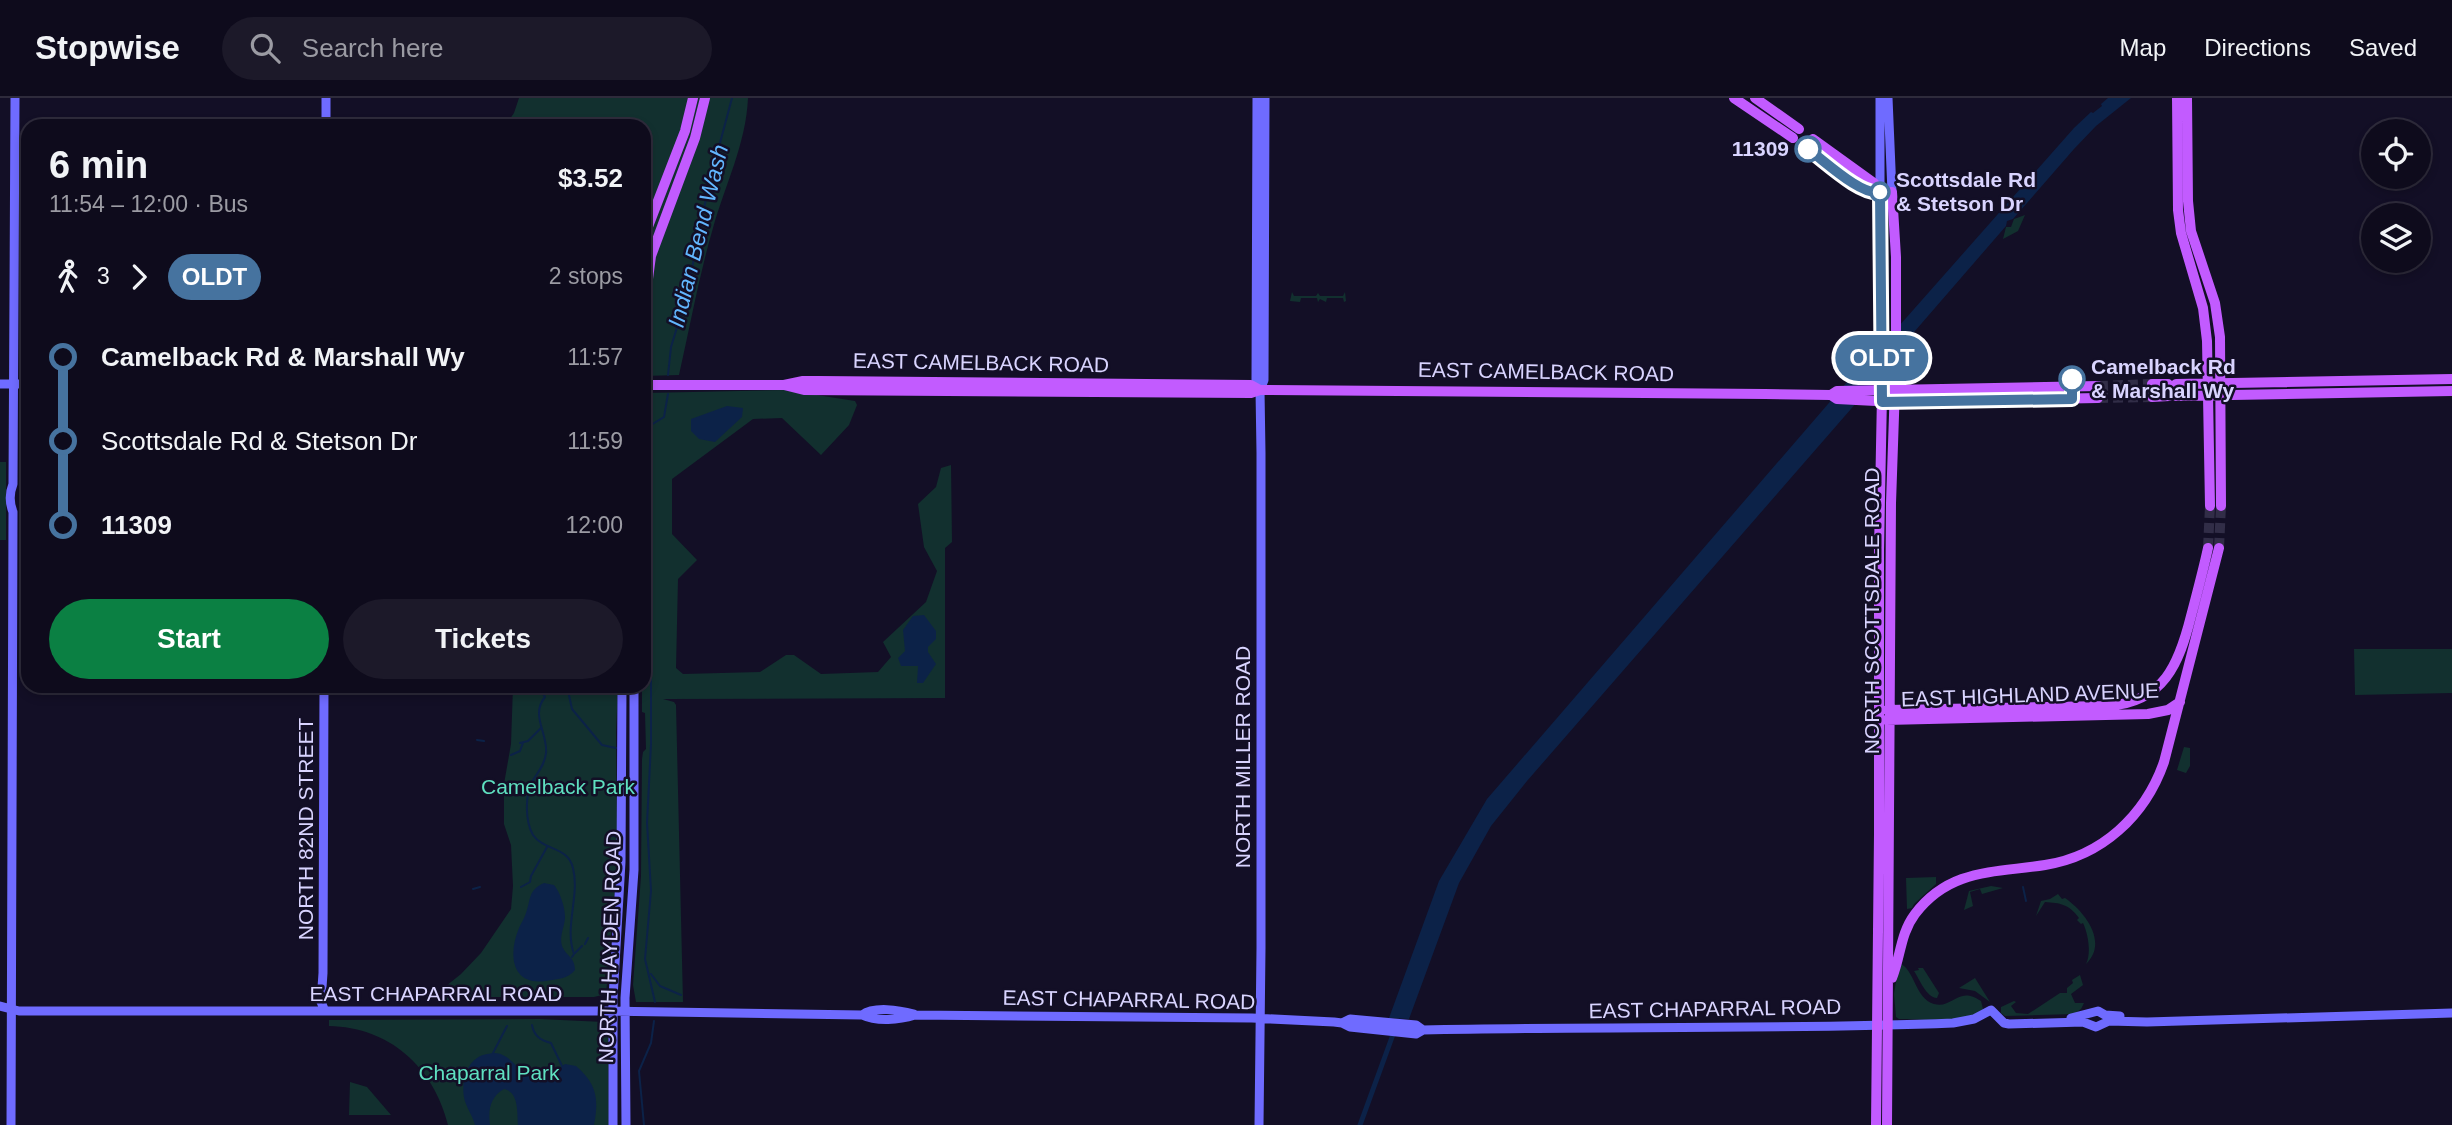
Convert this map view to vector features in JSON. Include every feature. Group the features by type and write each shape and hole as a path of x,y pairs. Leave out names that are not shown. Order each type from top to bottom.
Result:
{"main road":[{"path":"11,1125 13,512 16,503 13,484 15,98"},
{"path":"326,98 326,119"},
{"path":"651,219 685,131 694,98"},
{"path":"651,256 695,138 705,98"},
{"name":"NORTH MILLER ROAD","path":"1256,98 1256,380 1260,390"},
{"name":"NORTH MILLER ROAD","path":"1259,1125 1260,390 1264,380 1265,98"},
{"path":"1734,98 1796,134 1755,98"},
{"name":"NORTH SCOTTSDALE ROAD","path":"1880,98 1882,372 1878,396 1879,715 1882,1025 1887,1125"},
{"name":"NORTH SCOTTSDALE ROAD","path":"1876,1125 1882,1025 1889,985 1891,503 1896,316 1888,98"},
{"path":"2177,98 2178,210 2186,251 2203,308 2210,485 2216,495 2216,506 2221,494 2220,337 2216,303 2192,231 2189,210 2187,98"},
{"path":"1810,144 1855,186 1872,194 1892,192"},
{"path":"1882,277 1889,284 1896,316"},
{"path":"2152,384 2452,379"},
{"path":"0,384 21,384"},
{"name":"EAST CAMELBACK ROAD","path":"651,385 784,385 804,390 1025,387 1251,393 1260,390 1831,395 1837,399 1878,396 1895,390 2098,386"},
{"path":"2152,397 2452,391"},
{"name":"EAST CAMELBACK ROAD","path":"1878,396 1895,402 2098,398"},
{"path":"2210,454 2213,457 2214,483 2221,494"},
{"name":"EAST HIGHLAND AVENUE","path":"1879,715 2155,714 2168,710 2180,701 2214,548 2179,658 2171,672 2155,689 2139,699 2108,706 2024,713"},
{"name":"NORTH 82ND STREET","path":"324,693 321,1002 325,1011"},
{"name":"NORTH HAYDEN ROAD","path":"613,1125 613,1012 621,862 622,693"},
{"name":"NORTH HAYDEN ROAD","path":"625,1125 625,1012 634,870 634,693"},
{"path":"1889,985 1894,976 1903,934 1921,907 1942,889 1975,873 2063,861 2088,852 2115,835 2133,817 2159,776 2180,701"},
{"name":"EAST CHAPARRAL ROAD","path":"0,1006 11,1010 646,1012 862,1015 869,1018 902,1019 915,1015 1260,1019 1342,1023 1350,1027 1409,1029 1416,1025 1423,1030 1952,1023 1974,1019 1991,1010 2001,1020 2017,1025 2090,1019"},
{"name":"EAST CHAPARRAL ROAD","path":"0,1015 11,1010"},
{"path":"2105,1019 2098,1027 2090,1019 2098,1010 2105,1019 2147,1022 2452,1013"}],"green space":[{"path":"519,98 748,98 743,132 708,246 679,375 651,376 651,119 510,119"},
{"path":"2025,215 2018,231 2003,239 2006,227 2011,227 2014,219"},
{"path":"1292,292 1294,296 1316,296 1318,293 1320,296 1343,296 1345,292 1346,301 1344,302 1343,298 1327,298 1326,302 1320,299 1318,302 1317,298 1301,298 1300,302 1290,301"},
{"path":"785,390 855,401 857,405 849,425 821,455 782,418 753,419 672,479 672,534 697,560 678,579 676,668 683,674 760,672 786,655 794,655 821,674 878,672 891,657 883,642 926,602 937,571 924,547 918,504 936,487 941,468 951,465 952,542 945,548 945,698 663,699 676,705 683,1002 636,1002 633,985 641,876 642,759 646,749 642,693 651,693 651,393"},
{"path":"0,462 6,462 6,540 0,540"},
{"path":"2354,649 2452,649 2452,693 2355,695"},
{"name":"Camelback Park","path":"513,693 618,693 617,835 612,836 617,838 617,853 609,959 605,960 609,962 606,994 594,997 453,997 450,1000 436,1000 436,994 481,953 511,909 511,845 504,824 504,784 511,744"},
{"path":"2184,747 2190,748 2190,766 2186,773 2177,770"},
{"path":"1936,877 1936,884 1912,908 1907,909 1906,878"},
{"path":"1991,886 2003,888 1982,894 1980,889 1970,892 1973,906 1964,910 1969,891"},
{"path":"2058,894 2080,911 2091,928 2095,946 2086,964 2089,950 2087,933 2083,923 2077,920 2079,918 2072,910 2060,904 2045,902 2036,916 2041,901"},
{"path":"1899,963 1909,971 1928,1001 1941,1005 1967,995 1981,1001 1983,1009 1955,1019 1899,1019 1896,1017 1894,994"},
{"path":"1918,968 1923,968 1939,993 1937,998 1930,995 1924,987 1914,971 1919,970"},
{"path":"2080,975 2083,985 2071,994 2075,1003 2084,1003 2074,1014 2005,1016 2001,1013 2001,1007 2014,1001 2016,1002 2011,1006 2016,1013 2028,1014 2060,993 2067,993 2072,980"},
{"path":"1975,978 1990,1002 1975,991 1959,988"},
{"name":"Chaparral Park","path":"539,1019 604,1022 608,1025 609,1125 448,1125 432,1085 406,1054 371,1034 351,1028 329,1026 329,1020"},
{"path":"350,1082 367,1087 391,1115 349,1115"}],"water":[{"path":"2108,98 2131,98 2096,126 2013,219 2007,221 2006,226 1876,376 1871,386 1527,781 1491,826 1459,883 1409,1019 1389,1018 1439,881 1487,799 1872,353 1876,352 2074,128"},
{"path":"727,406 743,408 742,417 715,442 699,439 691,431 691,419"},
{"path":"924,615 936,631 936,639 928,647 928,652 936,664 923,683 917,683 918,666 901,666 898,658 905,651 903,630 913,616"},
{"path":"544,883 554,885 562,900 565,917 561,942 574,962 575,970 562,978 534,981 519,973 513,958 514,948 531,895"},
{"path":"493,1053 507,1057 524,1073 537,1078 549,1076 565,1064 576,1066 588,1079 595,1093 594,1125 518,1125 515,1098 504,1089 491,1104 490,1125 475,1125 464,1098 464,1079 473,1062 481,1056"}],"waterway":[{"name":"Indian Bend Wash","path":"668,375 671,347 686,298 709,184 732,98"},
{"name":"Indian Bend Wash","path":"651,425 664,417 668,394"},
{"name":"Indian Bend Wash","path":"651,664 651,693"},
{"path":"542,693 545,697 539,717 546,753 530,788 527,816 533,835 543,844 566,856 573,868 575,889 572,957"},
{"path":"569,693 572,709 602,745 616,748"},
{"name":"Indian Bend Wash","path":"651,693 647,823 651,891 645,959 655,1002"},
{"path":"520,743 528,741 541,728"},
{"path":"477,740 484,741"},
{"path":"511,755 520,751 523,743"},
{"path":"606,836 617,836"},
{"path":"521,887 530,882 547,847"},
{"path":"473,889 480,887"},
{"path":"2023,887 2026,901"},
{"path":"585,944 588,938"},
{"path":"575,953 582,946"},
{"path":"651,974 660,986 681,995"},
{"name":"Indian Bend Wash","path":"644,1125 639,1071 651,1043 654,1021"},
{"path":"532,1025 538,1037 551,1043 562,1066"},
{"path":"493,1053 507,1026"},
{"path":"1360,1125 1395,1029"}],"tunnel":[{"path":"2098,386 2152,384"},
{"path":"2098,398 2152,397"},
{"path":"2208,548 2210,506"},
{"path":"2219,548 2221,506"}],"bus line":[{"name":"OLDT","path":"1808,149 1855,186 1872,194 1880,192 1882,402 2072,399 2072,379"}],"place":[{"name":"11309","path":"1808,149"},
{"name":"Scottsdale Rd & Stetson Dr","path":"1880,192"},
{"name":"Camelback Rd & Marshall Wy","path":"2072,379"}]}
